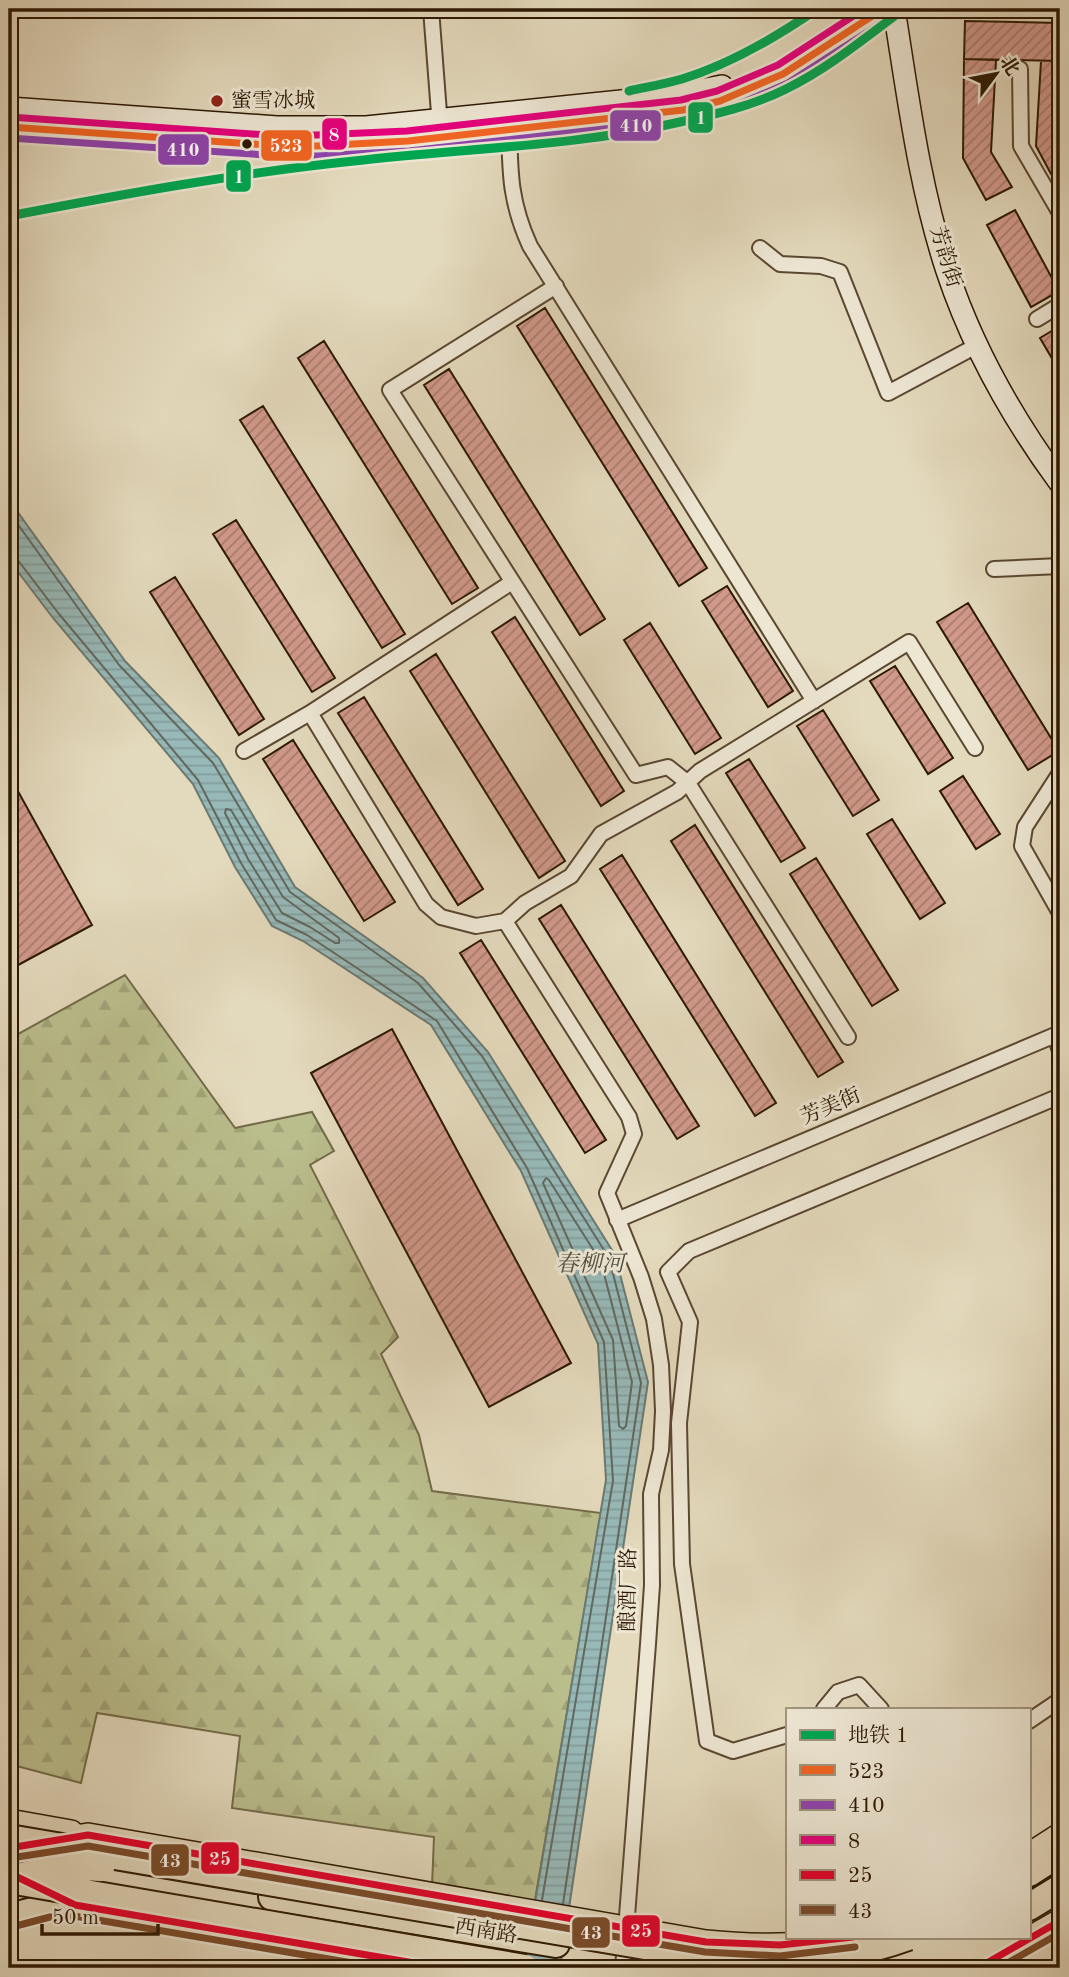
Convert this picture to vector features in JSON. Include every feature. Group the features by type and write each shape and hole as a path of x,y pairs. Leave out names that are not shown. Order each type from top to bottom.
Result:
{"highway":[{"path":"9,1917 48,1907 75,1905 88,1835"},
{"path":"9,1838 730,1959 778,1961 814,1958 854,1952 904,1938"},
{"path":"1030,1872 1060,1853"},
{"name":"西南路","path":"9,1880 42,1870 90,1866 592,1950 624,1962 699,1968"},
{"path":"1030,1890 1060,1871"},
{"path":"9,1880 525,1968"},
{"path":"1030,1907 1060,1888"},
{"name":"西南路","path":"75,1905 443,1968"},
{"path":"1030,1923 1060,1905"},
{"path":"850,1968 893,1958 944,1938"},
{"path":"905,1968 976,1938"},
{"path":"944,1968 1005,1938"}],"main road":[{"path":"9,127 280,145 365,144 441,129 718,88 777,62 857,9"},
{"path":"509,121 683,110 720,101 783,74 883,9"},
{"name":"芳韵街","path":"894,9 921,171 947,271 978,345 1013,412 1060,483"},
{"path":"9,108 318,128 441,129"},
{"path":"9,1821 596,1923 744,1946 813,1943 846,1938"},
{"path":"9,1847 88,1835"},
{"path":"1030,1853 1060,1835"},
{"name":"西南路","path":"9,1873 75,1905"},
{"path":"978,1968 1060,1921"}],"street":[{"path":"431,9 441,129"},
{"path":"1020,69 1021,146 1060,213"},
{"path":"509,121 511,191 518,220 530,246 814,701"},
{"path":"760,248 780,264 821,266 840,272 888,393 978,345"},
{"path":"556,286 390,390 636,775 668,767 688,783 848,1037"},
{"path":"1037,318 1060,305"},
{"path":"994,569 1060,566"},
{"path":"244,751 310,713 512,582"},
{"path":"310,713 426,904 441,917 476,926 505,921 525,903 571,876 601,834 677,792 701,771 909,642 975,748"},
{"path":"1060,773 1025,827 1022,846 1060,913"},
{"name":"酿酒厂路","path":"505,921 629,1117 634,1134 607,1193 641,1277 654,1319 661,1365 661,1450 651,1494 652,1585 649,1644 624,1962"},
{"path":"1058,1035 1060,1051"},
{"name":"芳美街","path":"617,1220 1058,1035"},
{"path":"786,1735 733,1751 707,1741 682,1564 679,1423 690,1322 668,1272 689,1251 1060,1096"},
{"path":"825,1708 838,1692 859,1685 880,1708"},
{"path":"1030,1720 1060,1700"}],"green space":[{"path":"125,975 235,1128 312,1112 334,1151 310,1165 398,1337 381,1354 419,1435 432,1491 601,1513 534,1906 432,1886 434,1837 232,1808 240,1736 97,1713 81,1783 9,1764 9,1039"}],"water":[{"name":"春柳河","path":"9,500 125,661 219,758 295,887 423,978 488,1052 615,1255 648,1382 560,1968 524,1968 606,1480 598,1344 521,1171 431,1025 303,941 272,926 235,867 193,784 53,618 9,560"}],"building":[{"path":"965,21 1060,23 1060,61 964,59"},
{"path":"964,59 996,60 991,152 1012,187 986,200 963,158"},
{"path":"1041,61 1060,61 1060,169 1051,174 1036,146"},
{"path":"1015,210 1059,291 1031,307 987,225"},
{"path":"545,308 707,568 679,586 517,326"},
{"path":"1060,326 1060,372 1040,338"},
{"path":"324,341 478,588 452,604 298,358"},
{"path":"449,369 605,619 580,635 424,385"},
{"path":"263,406 405,634 382,648 240,420"},
{"path":"236,520 335,678 312,692 213,534"},
{"path":"175,577 264,719 239,735 150,592"},
{"path":"727,586 793,691 768,707 702,601"},
{"path":"968,603 1059,751 1028,770 937,622"},
{"path":"515,617 624,791 601,806 492,632"},
{"path":"650,623 721,738 695,754 624,640"},
{"path":"436,654 565,861 539,878 410,671"},
{"path":"895,666 953,758 928,774 870,681"},
{"path":"364,697 483,889 458,905 338,713"},
{"path":"823,710 879,800 853,816 797,726"},
{"path":"293,740 395,902 364,921 263,759"},
{"path":"749,759 805,848 781,862 726,773"},
{"path":"9,775 92,925 9,970"},
{"path":"963,776 1000,834 976,849 940,791"},
{"path":"892,819 945,903 920,919 867,834"},
{"path":"695,825 843,1062 818,1077 671,841"},
{"path":"622,855 776,1103 755,1116 600,869"},
{"path":"816,858 898,990 872,1006 790,874"},
{"path":"561,905 699,1126 677,1139 539,919"},
{"path":"481,940 606,1140 585,1153 460,953"},
{"path":"392,1029 571,1363 489,1407 311,1073"}],"metro line":[{"name":"1","path":"629,91 682,79 718,66 769,40 817,9"},
{"name":"1","path":"9,216 224,178 311,166 599,137 720,113 773,95 802,81 904,9"}],"transit line":[{"name":"8","path":"10,117 268,135 317,135 407,131 681,100 717,91 778,65 864,9"},
{"name":"523","path":"9,127 317,146 408,141 683,110 720,101 783,74 883,9"},
{"name":"410","path":"9,138 318,156 409,151 684,120 723,111 788,83 889,18"},
{"name":"25","path":"9,1848 88,1835 706,1942 780,1945 844,1938"},
{"name":"43","path":"11,1858 88,1846 705,1952 780,1956 855,1947"},
{"name":"25","path":"9,1873 75,1905 443,1968"},
{"name":"43","path":"12,1927 50,1917 74,1916 382,1968"},
{"name":"25","path":"978,1968 1060,1921"},
{"name":"43","path":"999,1968 1060,1933"}],"place":[{"name":"蜜雪冰城","path":"217,101"}]}
